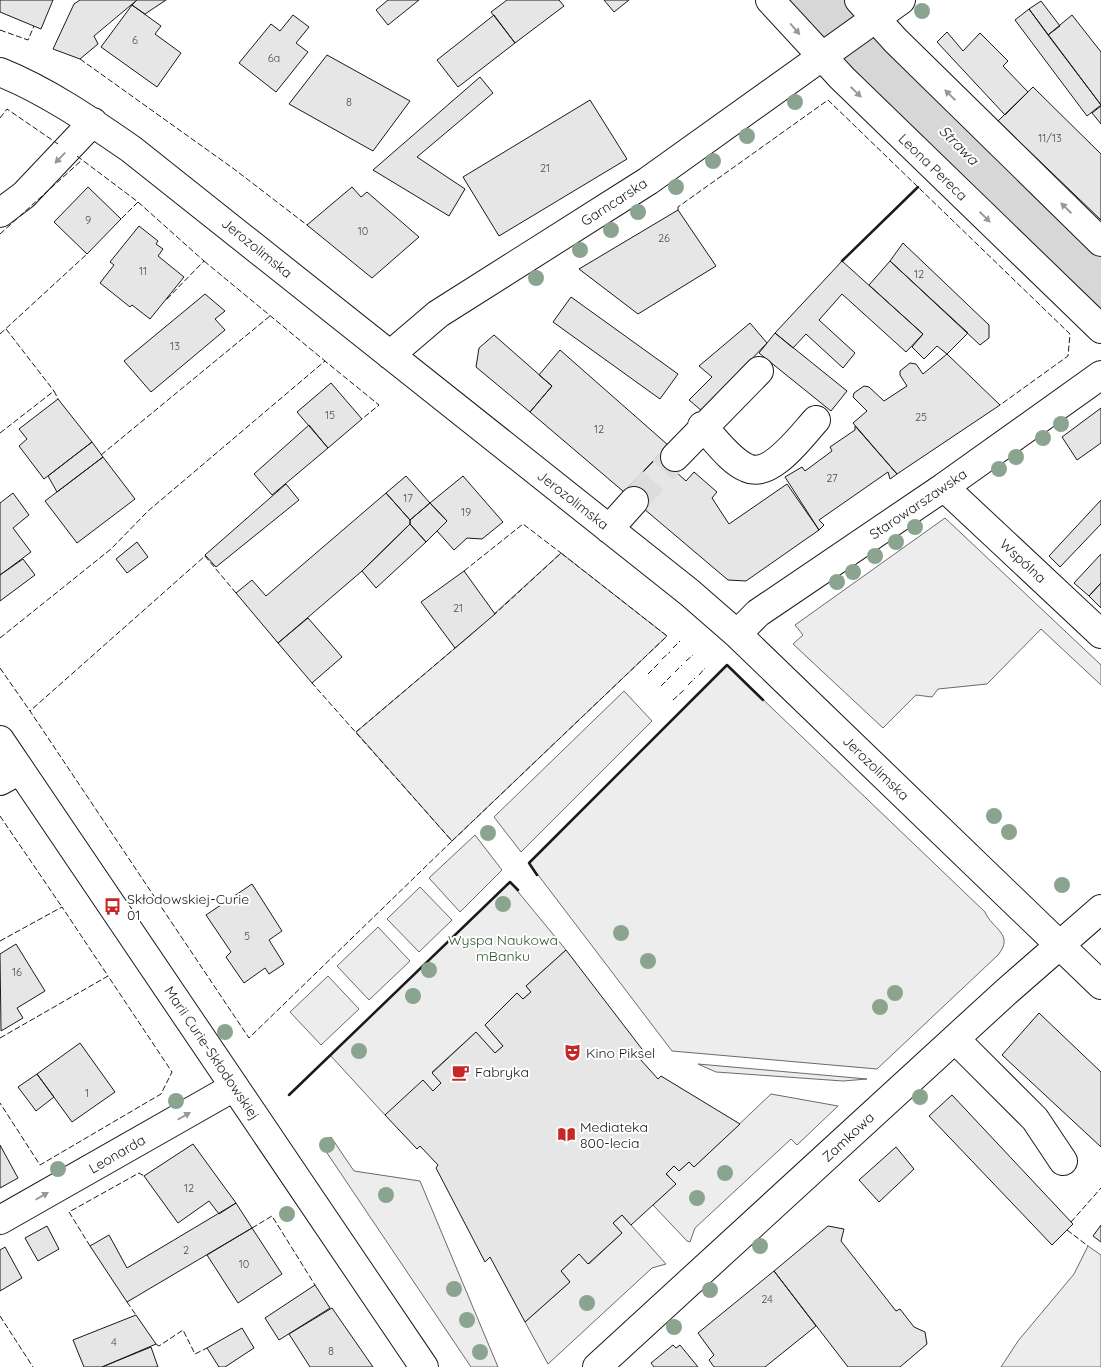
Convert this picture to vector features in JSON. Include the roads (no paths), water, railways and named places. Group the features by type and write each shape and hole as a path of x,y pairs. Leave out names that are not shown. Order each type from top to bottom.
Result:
{"street":[{"name":"Leona Pereca","path":"770,0 830,52 1101,329"},
{"path":"901,0 867,15 1101,242"},
{"name":"Garncarska","path":"390,355 438,314 648,181 830,52 867,15"},
{"name":"Jerozolimska","path":"0,72 46,94 93,122 204,206 609,528 737,634 1101,986"},
{"path":"0,213 24,194 93,122"},
{"path":"674,456 758,371"},
{"name":"Starowarszawska","path":"737,634 758,613 944,487 1101,375"},
{"path":"702,426 740,464 749,469 758,470 776,462 816,420"},
{"name":"Wspólna","path":"944,487 1101,634"},
{"path":"609,528 634,500"},
{"name":"Marii Curie-Skłodowskiej","path":"0,740 10,776 234,1088 424,1367"},
{"name":"Zamkowa","path":"598,1367 1058,945 1101,909"},
{"path":"955,1039 1035,1119 1064,1161"},
{"name":"Leonarda","path":"0,1220 234,1088"}],"waterway":[{"name":"Strawa","path":"820,0 877,65 1101,285"}],"tunnel":[{"path":"634,501 675,457"}],"place":[{"name":"Skłodowskiej-Curie 01","path":"113,907"},
{"name":"Kino Piksel","path":"572,1053"},
{"name":"Fabryka","path":"461,1072"},
{"name":"Mediateka 800-lecia","path":"566,1135"}],"park label":[{"name":"Wyspa Naukowa mBanku","path":"503,948"}]}
